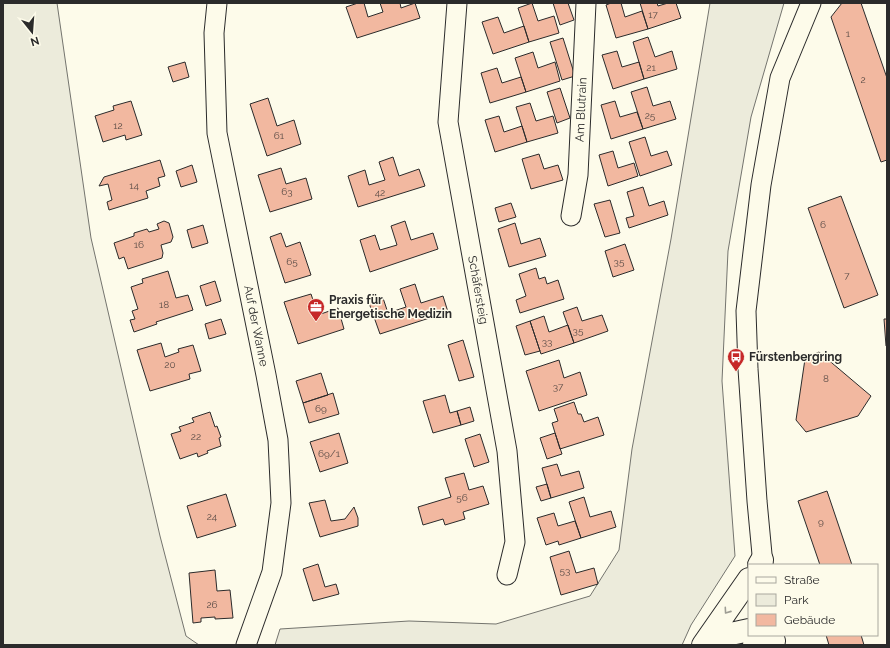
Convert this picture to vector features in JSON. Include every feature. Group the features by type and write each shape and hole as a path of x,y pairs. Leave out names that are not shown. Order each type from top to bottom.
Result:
{"main road":[{"path":"704,644 748,580"},
{"path":"704,644 726,635 748,630"}],"street":[{"name":"Auf der Wanne","path":"217,3 214,33 217,134 278,440 280,503 272,572 246,645"},
{"name":"Schäfersteig","path":"457,3 448,122 507,451 515,542 507,575"},
{"name":"Am Blutrain","path":"571,216 578,175 586,3"},
{"path":"761,563 746,311 761,185 780,78 811,3"}],"green space":[{"path":"3,3 57,3 91,238 160,536 186,636 199,645 3,645"},
{"path":"710,3 784,3 751,117 728,251 722,381 735,556 691,625 682,645 275,645 280,629 409,621 496,624 590,596 619,550 632,449 671,239"}],"building":[{"path":"358,3 364,3 368,17 383,12 380,3 400,3 401,8 415,3 420,18 357,38 346,7"},
{"path":"532,3 538,21 554,16 559,33 529,42 518,8"},
{"path":"553,3 568,3 574,20 560,25"},
{"path":"611,3 621,3 625,17 642,11 648,29 616,38 606,5"},
{"path":"640,3 657,3 658,6 668,3 676,3 681,18 648,29"},
{"path":"842,3 861,3 887,78 887,160 881,162 831,17"},
{"path":"498,17 504,33 524,26 529,42 493,54 482,22"},
{"path":"648,37 655,57 672,51 677,69 644,79 633,42"},
{"path":"563,38 575,76 562,80 550,42"},
{"path":"617,51 622,67 639,62 644,79 613,89 602,55"},
{"path":"533,52 538,68 555,62 560,81 526,92 515,58"},
{"path":"185,62 189,77 173,82 168,67"},
{"path":"497,68 502,83 521,77 526,92 490,103 481,73"},
{"path":"647,87 653,106 670,101 676,119 643,129 631,92"},
{"path":"560,88 570,118 557,123 547,92"},
{"path":"268,98 277,126 294,120 301,144 267,156 250,104"},
{"path":"131,101 142,135 126,140 125,135 103,142 95,116 114,110 113,106"},
{"path":"615,101 620,117 637,112 643,129 611,139 601,105"},
{"path":"530,103 536,121 553,116 558,133 527,142 516,107"},
{"path":"499,116 504,132 522,126 527,142 495,152 485,120"},
{"path":"645,137 651,156 667,151 672,165 640,176 629,142"},
{"path":"613,151 618,168 634,163 638,176 608,186 599,155"},
{"path":"539,154 544,169 558,165 563,180 531,189 522,159"},
{"path":"393,157 399,176 419,169 425,186 358,207 348,176 365,170 369,185 385,180 379,162"},
{"path":"160,160 165,176 158,178 160,186 146,191 148,198 109,210 107,202 112,200 108,184 99,186 104,177"},
{"path":"192,165 197,182 181,187 176,171"},
{"path":"281,168 286,184 306,178 312,199 270,212 258,175"},
{"path":"643,187 649,206 664,201 668,215 629,228 626,218 634,216 627,192"},
{"path":"841,196 878,295 844,308 808,208"},
{"path":"610,200 620,233 605,237 594,204"},
{"path":"511,203 516,217 499,222 495,208"},
{"path":"164,221 169,223 173,237 171,242 161,245 163,253 162,258 128,269 124,257 119,259 114,243 134,236 134,233 147,229 149,232 159,229 157,224"},
{"path":"405,221 411,240 433,233 438,249 370,272 360,240 375,235 380,250 397,245 391,226"},
{"path":"515,223 521,244 540,238 546,256 509,267 498,229"},
{"path":"203,225 208,243 192,248 187,230"},
{"path":"281,233 286,247 300,242 311,275 285,283 270,237"},
{"path":"625,244 634,270 613,277 605,251"},
{"path":"536,268 539,279 545,277 547,284 558,280 564,299 520,313 516,300 526,296 519,274"},
{"path":"168,271 176,298 188,295 193,310 156,322 157,324 134,332 130,320 135,319 132,311 138,309 131,287 143,283 142,279"},
{"path":"215,281 221,301 206,306 200,286"},
{"path":"415,284 421,303 443,296 448,312 380,334 369,303 383,298 388,313 406,307 400,289"},
{"name":"Praxis für Energetische Medizin","path":"311,294 318,315 338,308 344,329 298,344 284,302"},
{"path":"577,307 582,321 602,315 608,331 574,343 563,312"},
{"path":"544,316 549,332 568,325 574,343 541,354 530,321"},
{"path":"221,319 226,334 209,339 205,324"},
{"path":"884,319 887,319 887,346 886,346"},
{"path":"530,321 540,351 525,355 516,326"},
{"path":"463,340 474,377 459,381 448,345"},
{"path":"161,343 165,357 179,352 178,349 193,345 201,371 189,374 190,379 150,391 137,350"},
{"path":"819,352 871,396 858,416 806,432 796,420 805,359"},
{"path":"559,360 564,378 580,372 587,395 539,411 526,371"},
{"path":"321,373 328,395 303,403 296,381"},
{"path":"333,393 339,414 309,423 303,403"},
{"path":"445,395 450,413 457,411 461,425 433,433 423,401"},
{"path":"574,402 578,414 581,414 584,422 598,417 604,435 560,449 552,423 558,421 554,409"},
{"path":"470,407 474,421 461,425 457,411"},
{"path":"210,412 215,427 217,426 221,437 219,438 221,446 207,451 208,453 198,457 197,453 180,459 171,434 181,431 179,427 194,422 192,418"},
{"path":"339,433 348,463 320,472 310,442"},
{"path":"555,433 562,454 547,459 540,438"},
{"path":"480,434 489,462 474,467 465,439"},
{"path":"557,464 561,476 579,471 584,488 551,498 542,468"},
{"path":"464,473 469,490 483,486 489,504 463,512 465,519 445,525 443,519 423,525 418,507 451,497 445,478"},
{"path":"547,484 551,498 541,501 536,487"},
{"path":"827,491 852,564 820,564 798,501"},
{"path":"226,494 236,526 197,538 187,506"},
{"path":"584,497 590,517 611,511 616,527 581,538 569,502"},
{"path":"325,500 331,521 345,519 354,507 358,518 358,526 320,537 309,503"},
{"path":"554,513 558,526 575,521 581,538 559,545 558,541 546,545 537,518"},
{"path":"569,551 576,573 594,568 598,584 561,595 550,557"},
{"path":"318,564 325,587 336,584 339,594 313,601 303,569"},
{"path":"215,570 217,591 230,590 233,618 201,618 201,622 193,623 189,573"},
{"path":"826,636 861,636 864,645 829,645"}],"place":[{"name":"Praxis für Energetische Medizin","path":"316,322"},
{"name":"Fürstenbergring","path":"736,372"}]}
